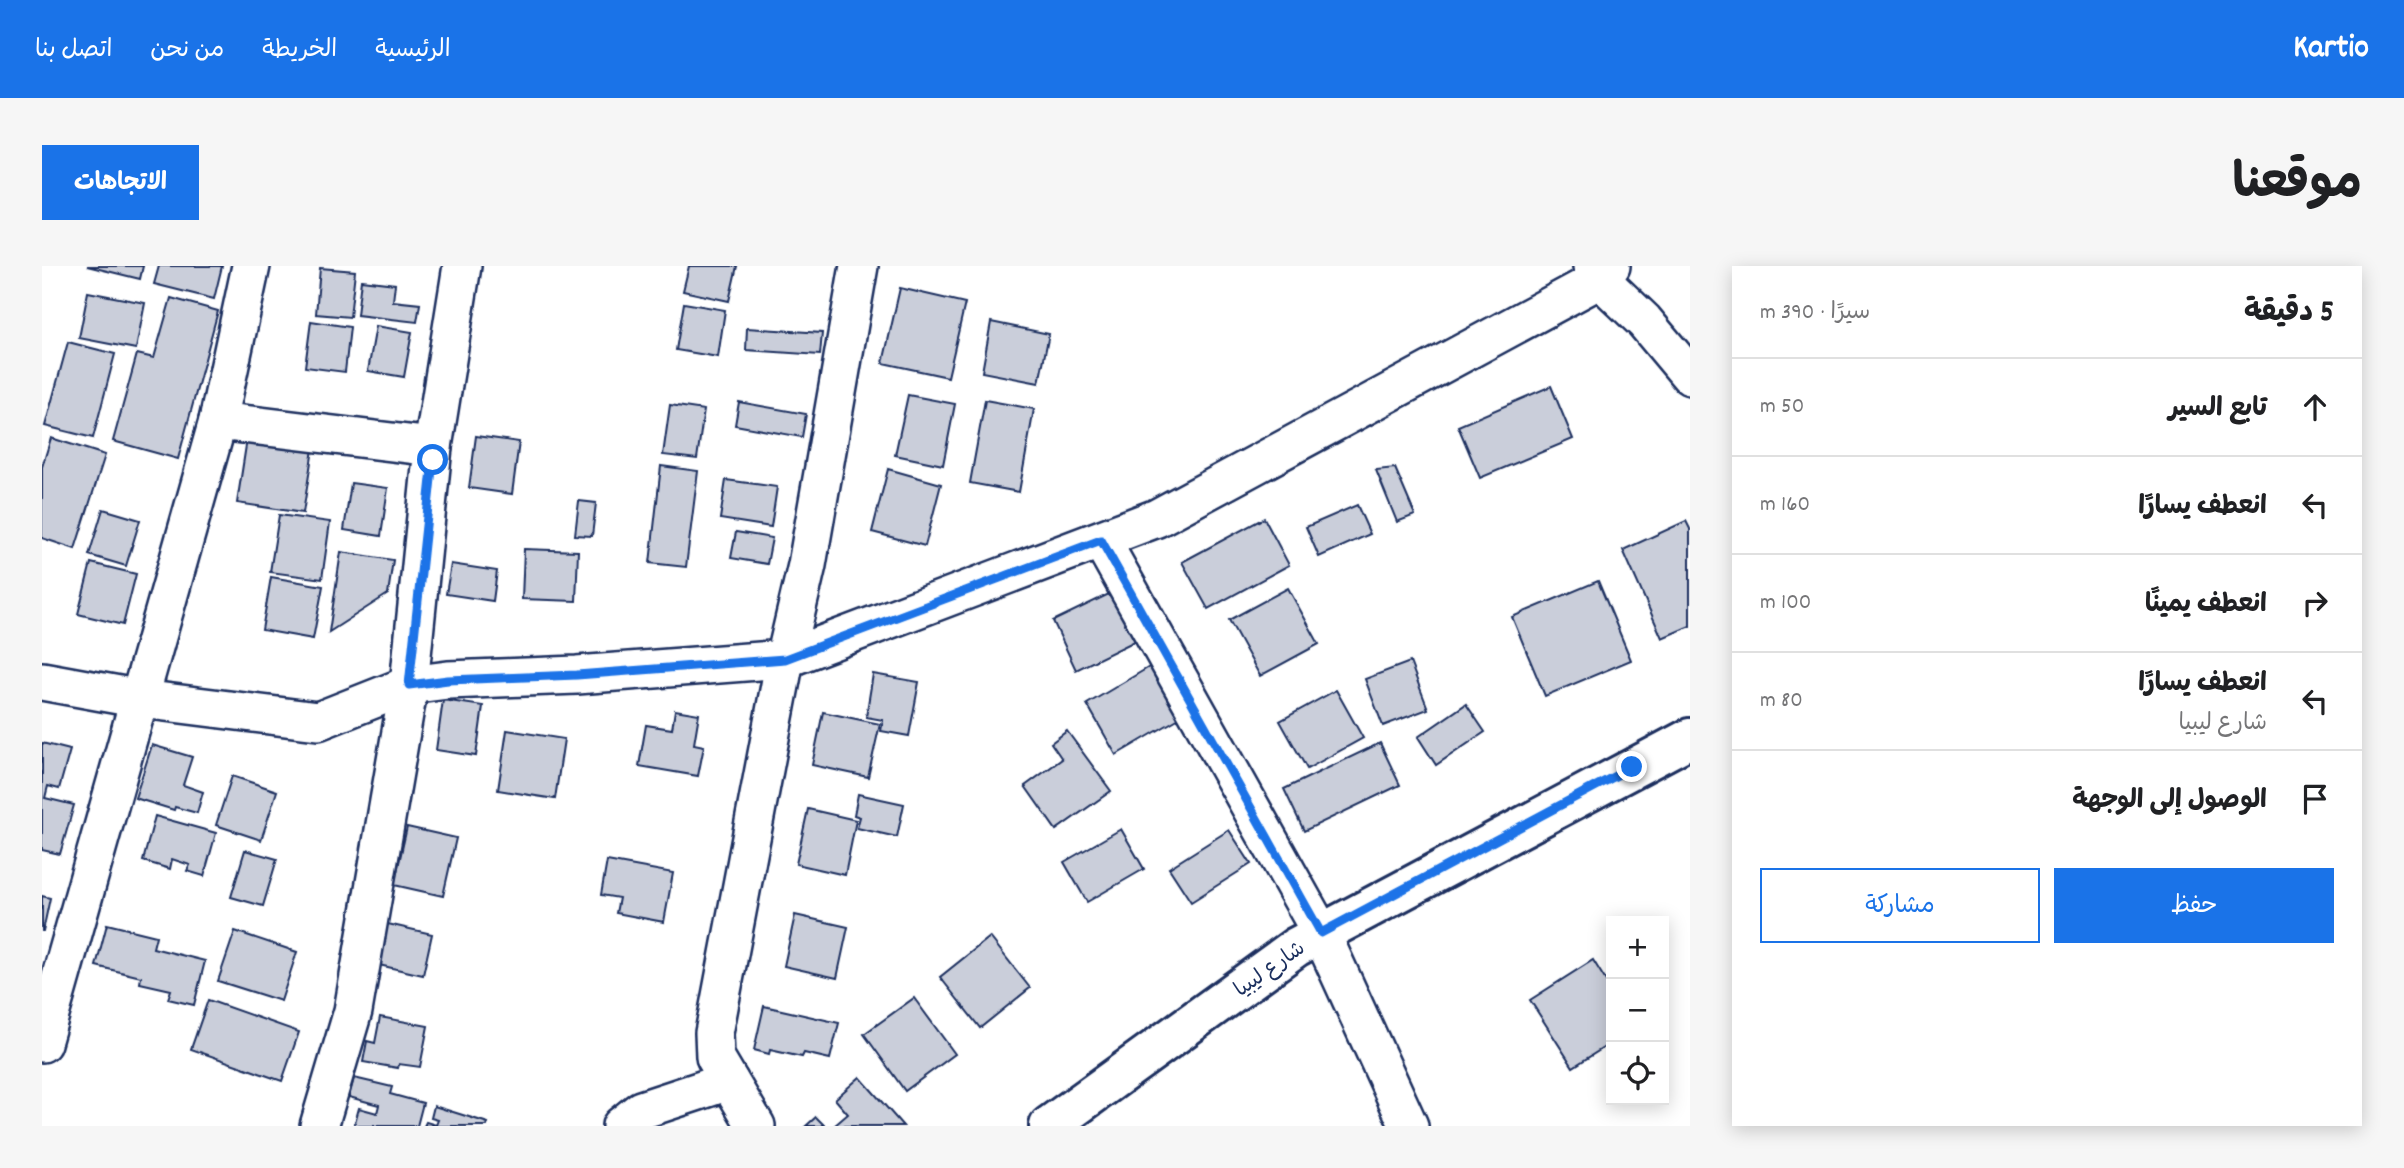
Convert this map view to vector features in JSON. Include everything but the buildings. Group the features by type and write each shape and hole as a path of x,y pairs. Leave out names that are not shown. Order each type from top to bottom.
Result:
{"main road":[{"name":"شارع ليبيا","path":"1049,1126 1296,947 1690,738"}],"street":[{"path":"42,1043 218,421 251,266"},
{"path":"319,1126 353,1011 409,685 433,447 462,266"},
{"path":"755,1126 715,1057 714,1033 785,659 807,565 859,266"},
{"path":"42,681 141,699 318,721 409,685 448,680 577,675 785,659 1157,518 1601,270 1690,376"},
{"path":"218,421 433,447"},
{"path":"1101,540 1321,933 1409,1126"},
{"path":"621,1126 641,1110 729,1081"}],"route":[{"path":"433,460 409,685 448,680 577,675 785,659 1101,540 1321,933 1632,767"}]}
